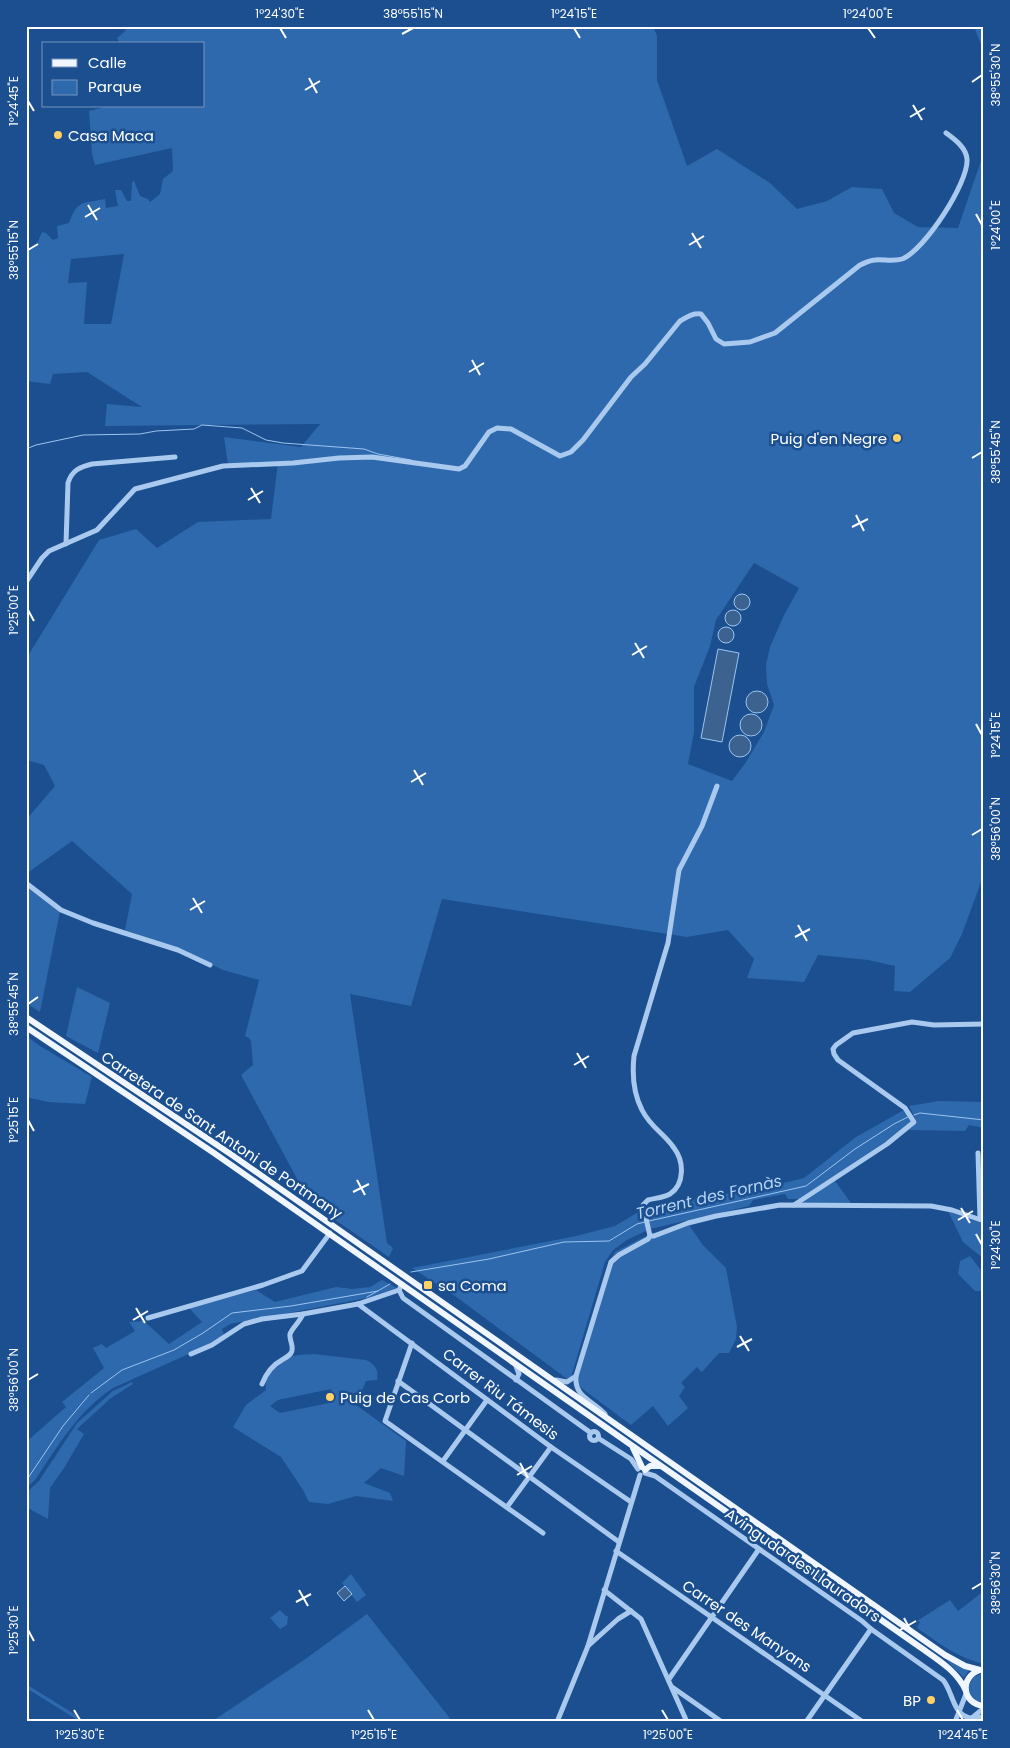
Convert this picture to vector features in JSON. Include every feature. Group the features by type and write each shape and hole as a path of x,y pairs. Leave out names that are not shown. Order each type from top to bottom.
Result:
{"main road":[{"name":"Carretera de Sant Antoni de Portmany","path":"26,1018 188,1125 945,1655 965,1666 982,1670"},
{"name":"Carretera de Sant Antoni de Portmany","path":"26,1027 330,1233 401,1287 515,1363 869,1611 946,1666 959,1679 974,1704 984,1707"},
{"path":"632,1445 642,1471 650,1466 662,1466"},
{"path":"966,1692 966,1683 970,1676 982,1670"}],"street":[{"path":"26,582 49,551 98,530 134,489 223,466 293,464 339,458 372,457 459,469 465,466 490,432 497,428 510,429 560,456 570,452 583,440 631,377 646,364 686,317 701,314 716,338 724,344 750,342 775,333 860,265 873,260 902,259 914,252 946,212 966,174 968,157 958,142 946,133"},
{"path":"66,544 68,483 71,474 81,467 92,464 175,457"},
{"path":"650,1236 643,1207 648,1200 663,1197 676,1188 680,1181 681,1166 678,1153 654,1128 641,1108 635,1090 633,1075 634,1056 668,943 679,870 704,821 717,786"},
{"path":"26,883 61,910 93,923 178,950 210,965"},
{"path":"793,1205 887,1144 914,1122 905,1108 838,1060 833,1049 836,1045 854,1033 912,1022 934,1025 984,1024"},
{"path":"609,1419 598,1407 579,1393 575,1386 576,1376 611,1262 619,1255 648,1239 650,1236 688,1223 780,1205 931,1206 952,1210 982,1220 978,1153"},
{"path":"148,1318 263,1285 302,1271 330,1233"},
{"path":"191,1354 212,1345 244,1324 262,1319 358,1304 401,1287"},
{"name":"Avinguda des Llauradors","path":"401,1287 403,1298 516,1380 591,1433 597,1434 598,1438 631,1459 642,1471 655,1476 943,1680 948,1685 960,1712"},
{"name":"Carrer Riu Támesis","path":"358,1304 551,1447 631,1502"},
{"path":"262,1384 273,1366 291,1354 293,1350 290,1336 292,1330 300,1323 303,1314"},
{"path":"412,1343 384,1420 543,1533"},
{"path":"515,1363 519,1374 516,1380"},
{"path":"552,1379 567,1382 576,1376"},
{"path":"398,1381 619,1542"},
{"path":"443,1461 487,1400"},
{"path":"507,1507 551,1447"},
{"path":"557,1722 588,1646 642,1471"},
{"path":"669,1679 759,1549"},
{"name":"Carrer des Manyans","path":"616,1551 863,1722"},
{"path":"604,1590 641,1619 687,1722"},
{"path":"588,1646 618,1619 631,1611"},
{"path":"862,1621 869,1611"},
{"path":"806,1722 871,1629"},
{"path":"672,1686 722,1722"},
{"path":"955,1722 966,1692"},
{"path":"684,1714 688,1706 695,1703"},
{"path":"970,1721 984,1707"},
{"path":"960,1712 970,1721"},
{"path":"970,1721 984,1718"}],"green space":[{"path":"128,26 653,26 657,36 657,80 687,166 717,149 770,183 797,209 827,201 852,187 882,189 894,213 918,227 958,228 984,152 984,874 962,934 950,958 910,992 894,991 895,966 868,960 818,955 804,982 747,978 754,959 728,930 687,937 442,899 411,1006 350,994 387,1243 393,1248 389,1257 299,1195 302,1188 241,1075 253,1065 251,1041 245,1036 259,980 223,970 175,947 125,930 132,894 72,841 26,874 26,820 55,786 44,765 26,760 26,659 99,540 136,529 157,548 198,522 271,519 278,462 228,465 224,437 301,447 320,424 105,426 107,404 142,407 87,372 53,374 50,384 26,381 26,251 36,246 42,232 46,233 53,240 58,238 57,226 69,223 78,206 86,202 105,199 106,208 118,206 115,190 121,190 127,201 131,201 132,182 134,181 140,196 148,199 150,202 160,194 163,179 173,171 172,148 95,165 92,154 89,111 100,108 205,108 205,42 119,42 117,38","holes":["124,254 111,324 84,324 87,282 68,283 71,259","754,563 799,588 784,615 770,647 766,665 767,684 774,705 764,732 746,762 732,781 688,764 694,732 694,687 710,646 716,620"]},
{"path":"974,26 984,26 984,53"},
{"path":"26,885 60,911 40,1012 26,1003"},
{"path":"77,987 110,1003 98,1053 66,1036"},
{"path":"26,1036 92,1077 85,1104 48,1102 26,1097"},
{"path":"939,1101 984,1102 984,1128 969,1125 965,1131 909,1130 917,1122 909,1106"},
{"path":"904,1110 912,1122 880,1146 800,1199 788,1199 785,1194 753,1200 749,1206 650,1229 627,1240 613,1250 605,1262 570,1381 455,1296 412,1268 576,1236 615,1226 647,1207 763,1188 804,1178 856,1137"},
{"path":"835,1181 851,1203 802,1203"},
{"path":"948,1211 984,1224 984,1259 963,1242"},
{"path":"689,1225 702,1244 726,1268 737,1327 736,1339 729,1353 719,1353 702,1372 697,1367 681,1383 685,1387 679,1396 688,1408 668,1426 653,1406 631,1425 576,1384 610,1261 615,1252 653,1233"},
{"path":"970,1256 980,1269 984,1267 984,1291 975,1291 958,1274 960,1261"},
{"path":"382,1280 397,1288 367,1298 230,1324 222,1329 224,1335 211,1344 113,1388 100,1397 69,1430 35,1480 26,1488 26,1442 66,1407 62,1402 104,1368 93,1348 102,1344 106,1348 135,1331 129,1322 144,1321 169,1344 202,1322 189,1308 256,1290 275,1302 336,1287 352,1289 370,1287"},
{"path":"314,1354 366,1360 376,1368 377,1380 366,1381 356,1405 406,1441 404,1476 381,1468 364,1483 390,1493 393,1501 356,1496 328,1504 309,1502 281,1457 233,1427 246,1405 266,1390 269,1375 277,1366 293,1356","holes":["331,1389 334,1402 280,1413 270,1406 278,1400"]},
{"path":"132,1382 133,1384 111,1398 77,1429 84,1434 50,1488 48,1519 26,1507 26,1493 39,1481 77,1423 113,1391"},
{"path":"351,1574 366,1595 357,1602 342,1583"},
{"path":"984,1591 984,1664 957,1654 917,1628 920,1622 917,1621 950,1600 958,1611"},
{"path":"280,1610 288,1616 287,1625 280,1629 270,1618"},
{"path":"367,1614 453,1722 211,1722 304,1660"},
{"path":"946,1660 969,1670 964,1678"},
{"path":"984,1673 984,1703 977,1701 973,1697 969,1686 973,1677"},
{"path":"26,1684 87,1722 81,1722 26,1688"}],"shaded area":[{"path":"739,594 745,594 750,599 748,608 739,610 734,605 734,599"},
{"path":"730,610 736,610 741,615 739,624 730,626 725,621 725,615"},
{"path":"723,627 729,627 734,632 732,641 723,643 718,638 718,632"},
{"path":"718,649 739,653 722,742 701,738"},
{"path":"753,691 761,691 768,698 768,706 761,713 753,713 746,706 746,698"},
{"path":"747,714 755,714 762,721 762,729 755,736 747,736 740,729 740,721"},
{"path":"736,735 744,735 751,742 751,750 744,757 736,757 729,750 729,742"},
{"path":"345,1586 352,1594 344,1601 337,1593"}],"waterway":[{"path":"26,449 83,435 140,434 156,431 194,429 202,425 242,428 266,440 283,443 364,449 378,454 411,460"},
{"name":"Torrent des Fornàs","path":"914,1115 920,1113 984,1120"},
{"name":"Torrent des Fornàs","path":"649,1221 806,1186 855,1149 908,1117"},
{"name":"Torrent des Fornàs","path":"411,1272 489,1259 564,1242 609,1241 637,1224 645,1222"},
{"name":"Torrent des Fornàs","path":"367,1297 390,1284"},
{"name":"Torrent des Fornàs","path":"91,1393 122,1370 174,1350 232,1313 291,1306 378,1291"},
{"name":"Torrent des Fornàs","path":"26,1481 63,1426 89,1395"}],"place":[{"name":"Casa Maca","path":"58,135"},
{"name":"Puig d'en Negre","path":"897,438"},
{"name":"sa Coma","path":"428,1285"},
{"name":"Puig de Cas Corb","path":"330,1397"},
{"name":"BP","path":"931,1700"}]}
